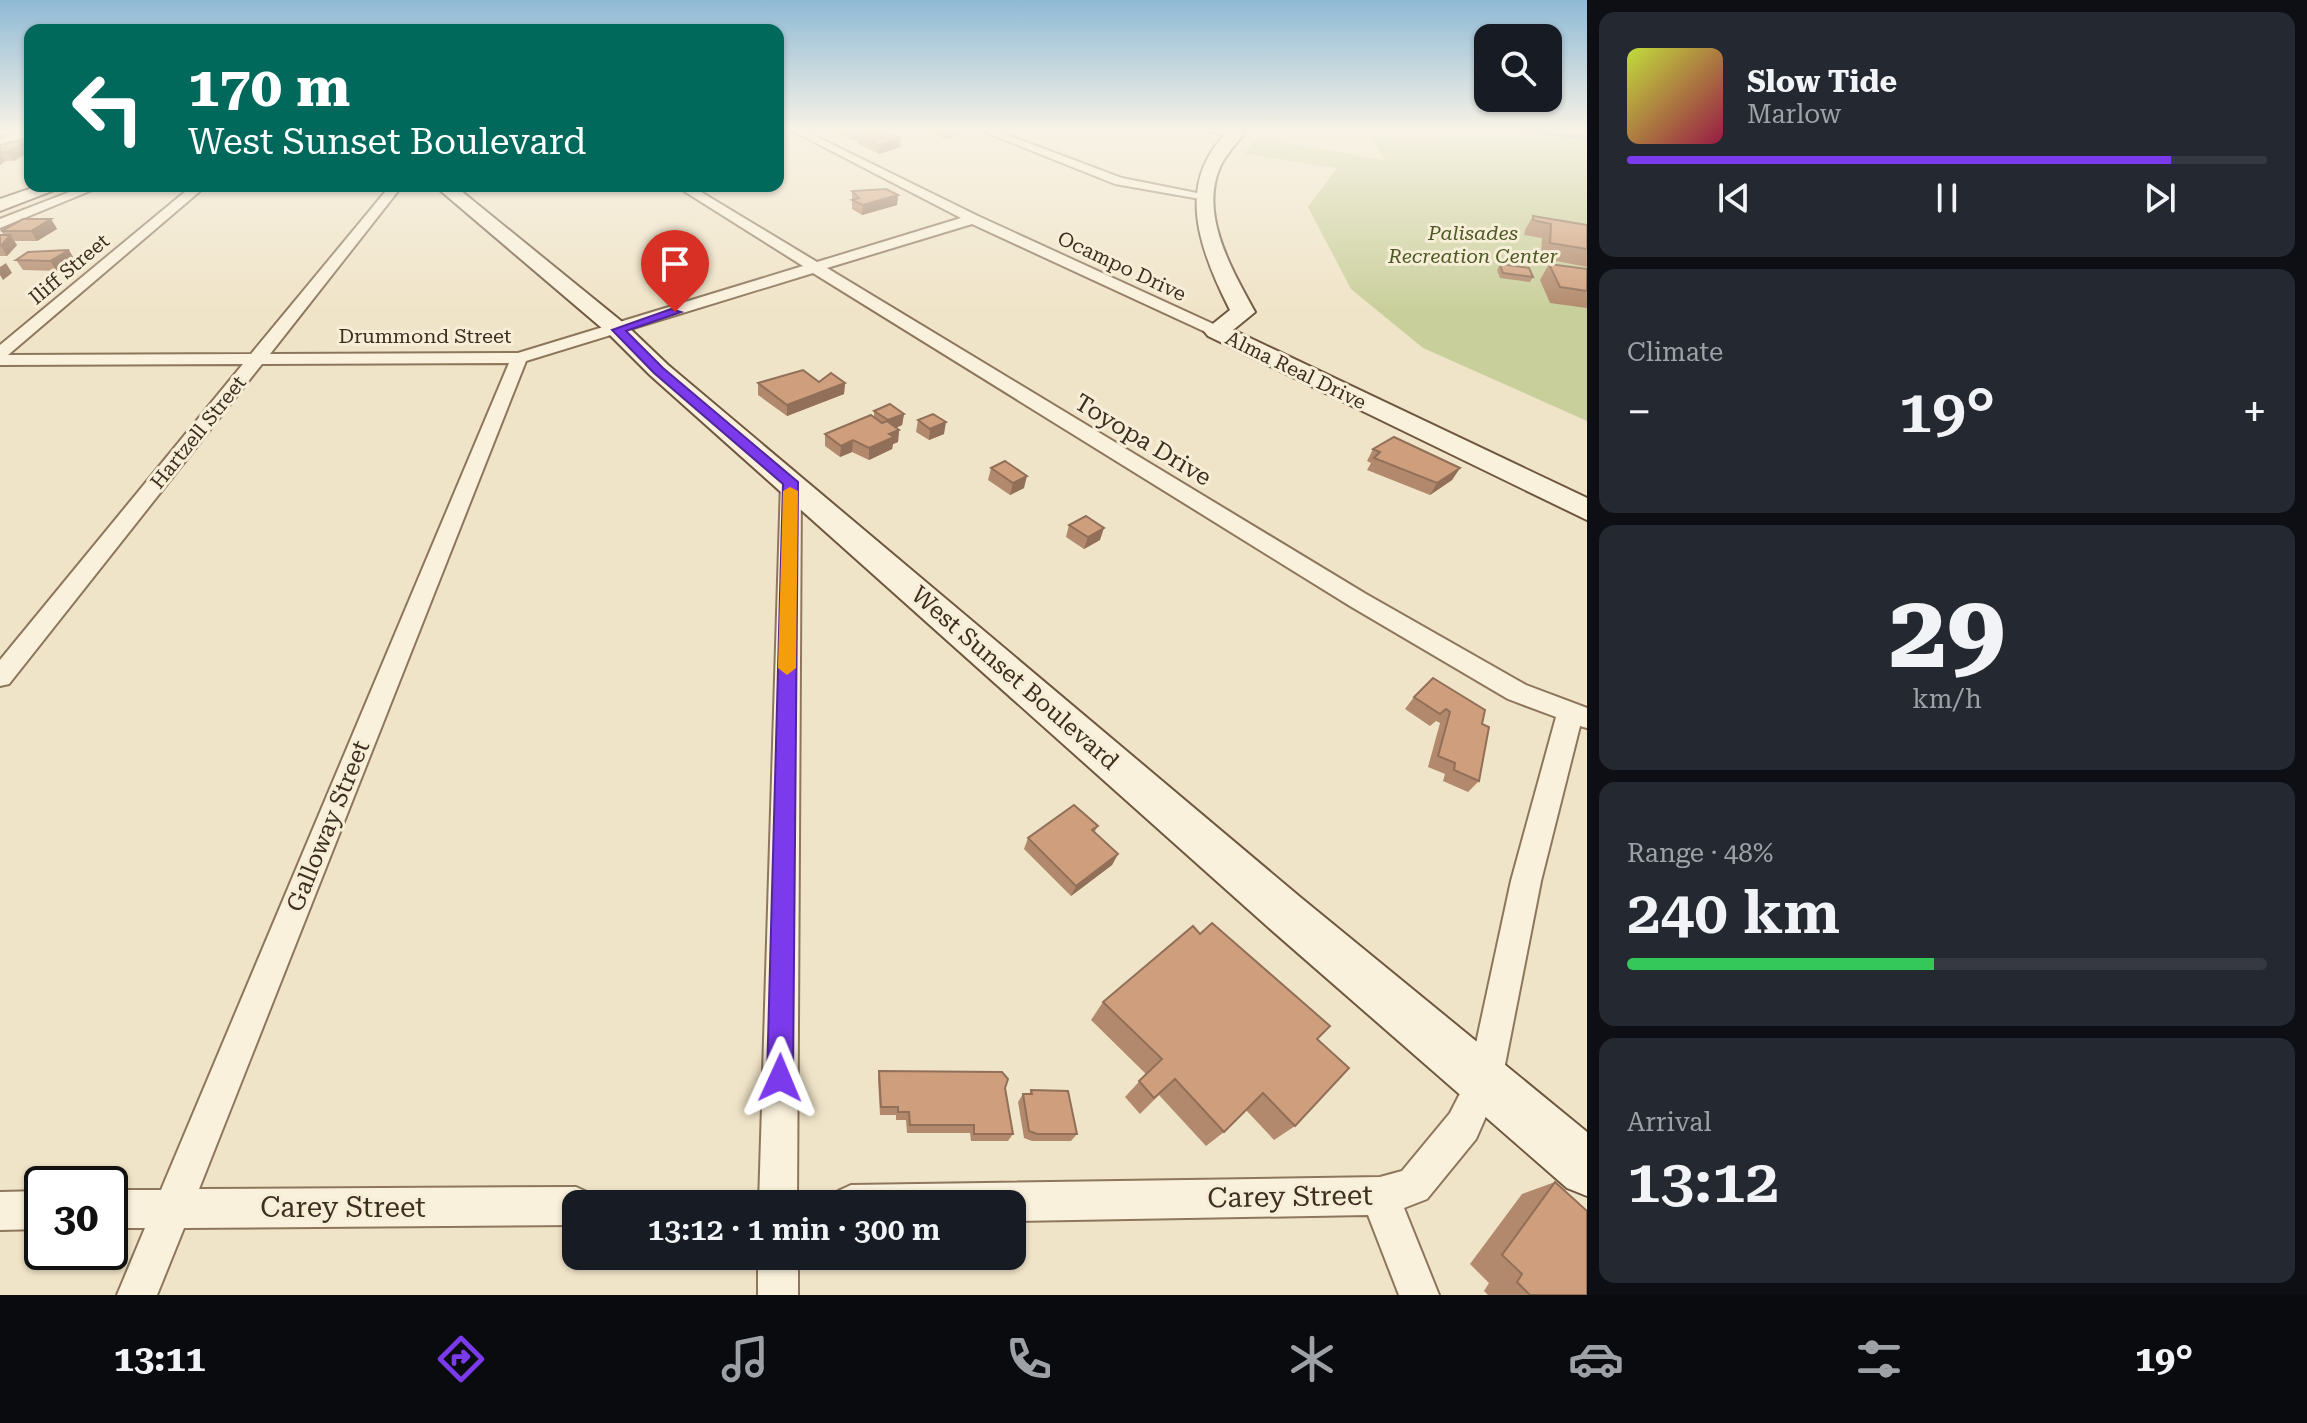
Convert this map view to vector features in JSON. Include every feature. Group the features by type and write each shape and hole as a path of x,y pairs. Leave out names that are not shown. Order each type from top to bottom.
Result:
{"main road":[{"name":"Alma Real Drive","path":"1207,190 1208,231 1215,259 1243,312 1216,331 1587,510"},
{"path":"0,205 31,192"},
{"name":"West Sunset Boulevard","path":"451,192 618,330 659,370 1284,912 1587,1168"},
{"path":"1243,312 1354,397"}],"street":[{"name":"Ocampo Drive","path":"916,190 1216,331"},
{"path":"1168,190 1206,196"},
{"path":"0,224 81,192"},
{"name":"Iliff Street","path":"0,353 193,192"},
{"name":"Hartzell Street","path":"0,677 391,192"},
{"name":"Toyopa Drive","path":"692,192 1371,608 1517,692 1578,716"},
{"name":"Drummond Street","path":"0,360 519,358 973,219"},
{"name":"Galloway Street","path":"137,1295 519,358"},
{"path":"778,1190 791,482"},
{"name":"Carey Street","path":"1026,1201 1380,1196 1414,1186 1463,1126 1485,1080 1526,881 1578,716"},
{"path":"1380,1196 1419,1295"},
{"name":"Carey Street","path":"128,1209 562,1206"},
{"path":"0,1211 24,1210"},
{"path":"778,1270 778,1295"}],"green space":[{"name":"Palisades Recreation Center","path":"1320,190 1587,190 1587,421 1423,348 1351,289 1308,207"}],"building":[{"path":"889,190 898,195 863,205 852,200 859,198 852,191"},
{"path":"1533,216 1587,225 1587,249 1550,243 1551,224 1533,220"},
{"path":"23,219 51,219 31,231 1,231"},
{"path":"0,235 10,235 1,246 0,246"},
{"path":"69,250 50,261 16,260 28,252"},
{"path":"1500,264 1529,268 1533,277 1503,273"},
{"path":"1549,264 1587,269 1587,291 1560,287"},
{"path":"803,370 819,382 831,373 845,383 787,405 758,383"},
{"path":"890,404 904,414 888,420 874,411"},
{"path":"933,414 946,422 930,429 918,420"},
{"path":"871,415 899,430 889,434 894,437 869,448 853,440 841,446 825,434"},
{"path":"1394,437 1460,468 1437,483 1374,458 1380,452 1373,449"},
{"path":"1005,461 1027,476 1013,483 991,468"},
{"path":"1086,516 1104,528 1088,537 1069,525"},
{"path":"1433,678 1485,710 1482,724 1489,727 1479,781 1454,770 1455,763 1438,756 1450,712 1446,709 1440,714 1414,697"},
{"path":"1074,805 1098,826 1092,830 1118,854 1076,886 1028,838"},
{"path":"1212,923 1330,1026 1317,1039 1349,1068 1295,1126 1263,1093 1224,1132 1175,1079 1154,1098 1139,1081 1162,1059 1103,1002 1193,926 1200,934"},
{"path":"879,1071 1002,1072 1008,1079 1005,1088 1013,1134 974,1134 974,1125 910,1125 909,1112 898,1112 898,1107 881,1107"},
{"path":"1031,1090 1068,1091 1077,1134 1037,1134 1029,1131 1023,1094 1032,1094"},
{"path":"1555,1182 1587,1211 1587,1295 1530,1295 1517,1282 1522,1274 1502,1255"}],"slow traffic":[{"path":"787,668 790,491"}],"route":[{"path":"675,312 618,330 659,370 791,482 780,1078"}]}
